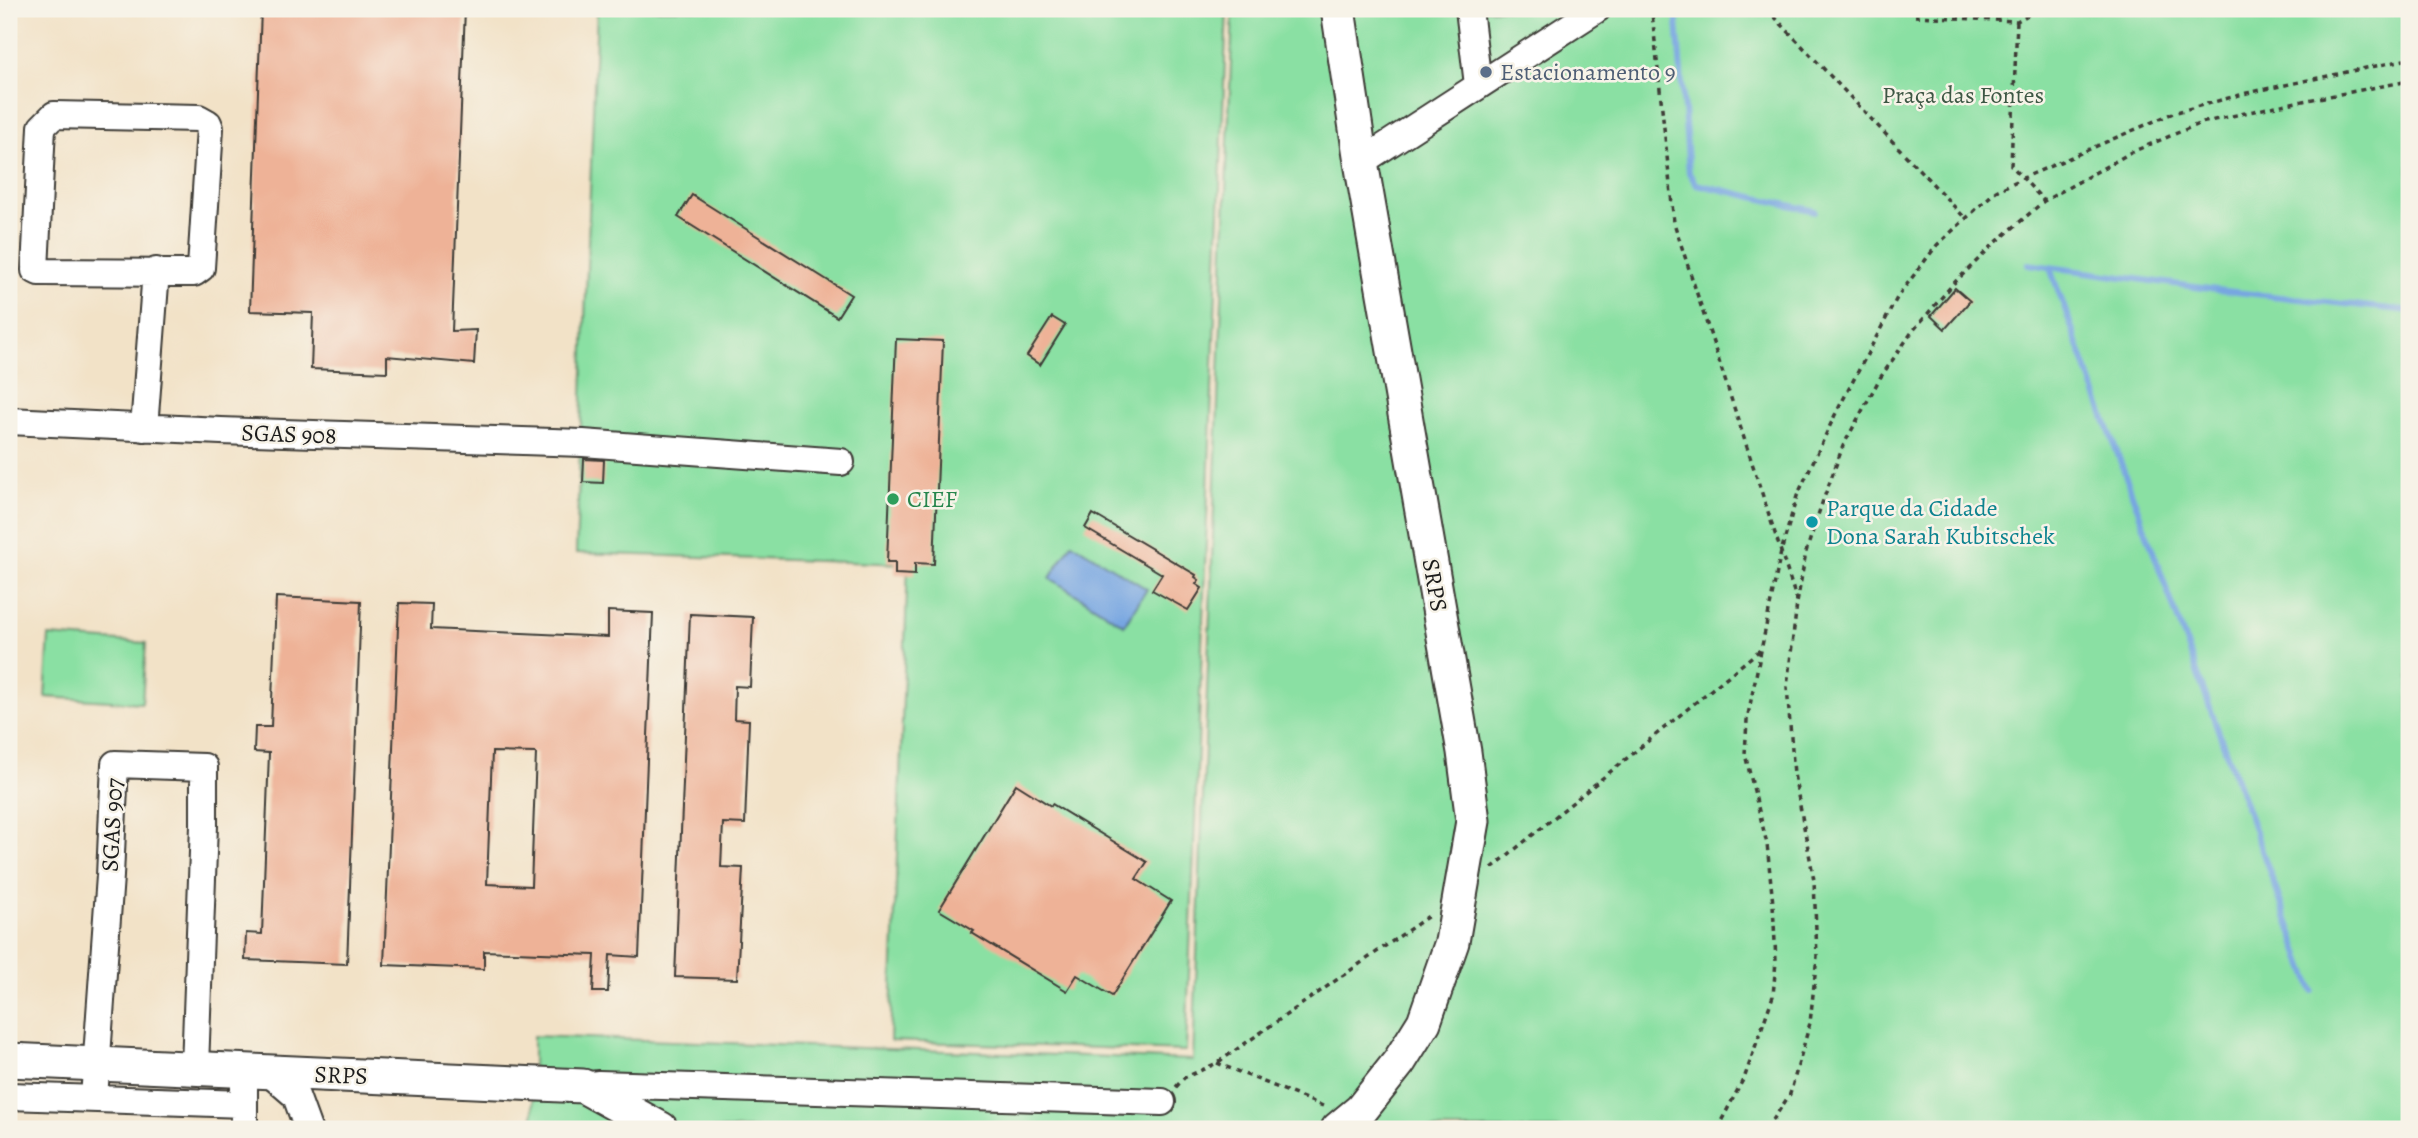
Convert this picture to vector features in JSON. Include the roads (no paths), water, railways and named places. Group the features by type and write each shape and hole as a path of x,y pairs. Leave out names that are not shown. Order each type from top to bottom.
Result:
{"main road":[{"name":"SRPS","path":"1338,9 1361,162 1464,752 1473,821 1452,942 1424,1022 1399,1062 1362,1110 1343,1126"},
{"name":"SRPS","path":"9,1060 583,1086 661,1129"}],"lane":[{"path":"1469,9 1478,85"},
{"path":"1361,162 1597,9"},
{"path":"54,115 199,118 208,123 210,128 202,265 194,272 156,271 34,270 42,127 54,115"},
{"path":"144,428 156,271"},
{"name":"SGAS 908","path":"9,421 570,443 841,462"},
{"name":"SGAS 907","path":"96,1064 115,764 204,767 204,839 195,1067"},
{"path":"94,1098 96,1064"},
{"path":"9,1096 94,1098 244,1117 256,1071 296,1096 308,1129"},
{"path":"583,1086 613,1084 1162,1102"}],"water":[{"path":"1072,543 1147,589 1124,625 1050,578"}],"waterway":[{"path":"1676,9 1689,173 1696,184 1815,211"},
{"path":"2028,264 2217,290 2409,311"},
{"path":"2050,268 2313,991"}],"place":[{"name":"Estacionamento 9","path":"1486,72"},
{"name":"CIEF","path":"893,499"},
{"name":"Parque da Cidade Dona Sarah Kubitschek","path":"1812,522"}],"park label":[{"name":"Praça das Fontes","path":"1963,95"}]}
